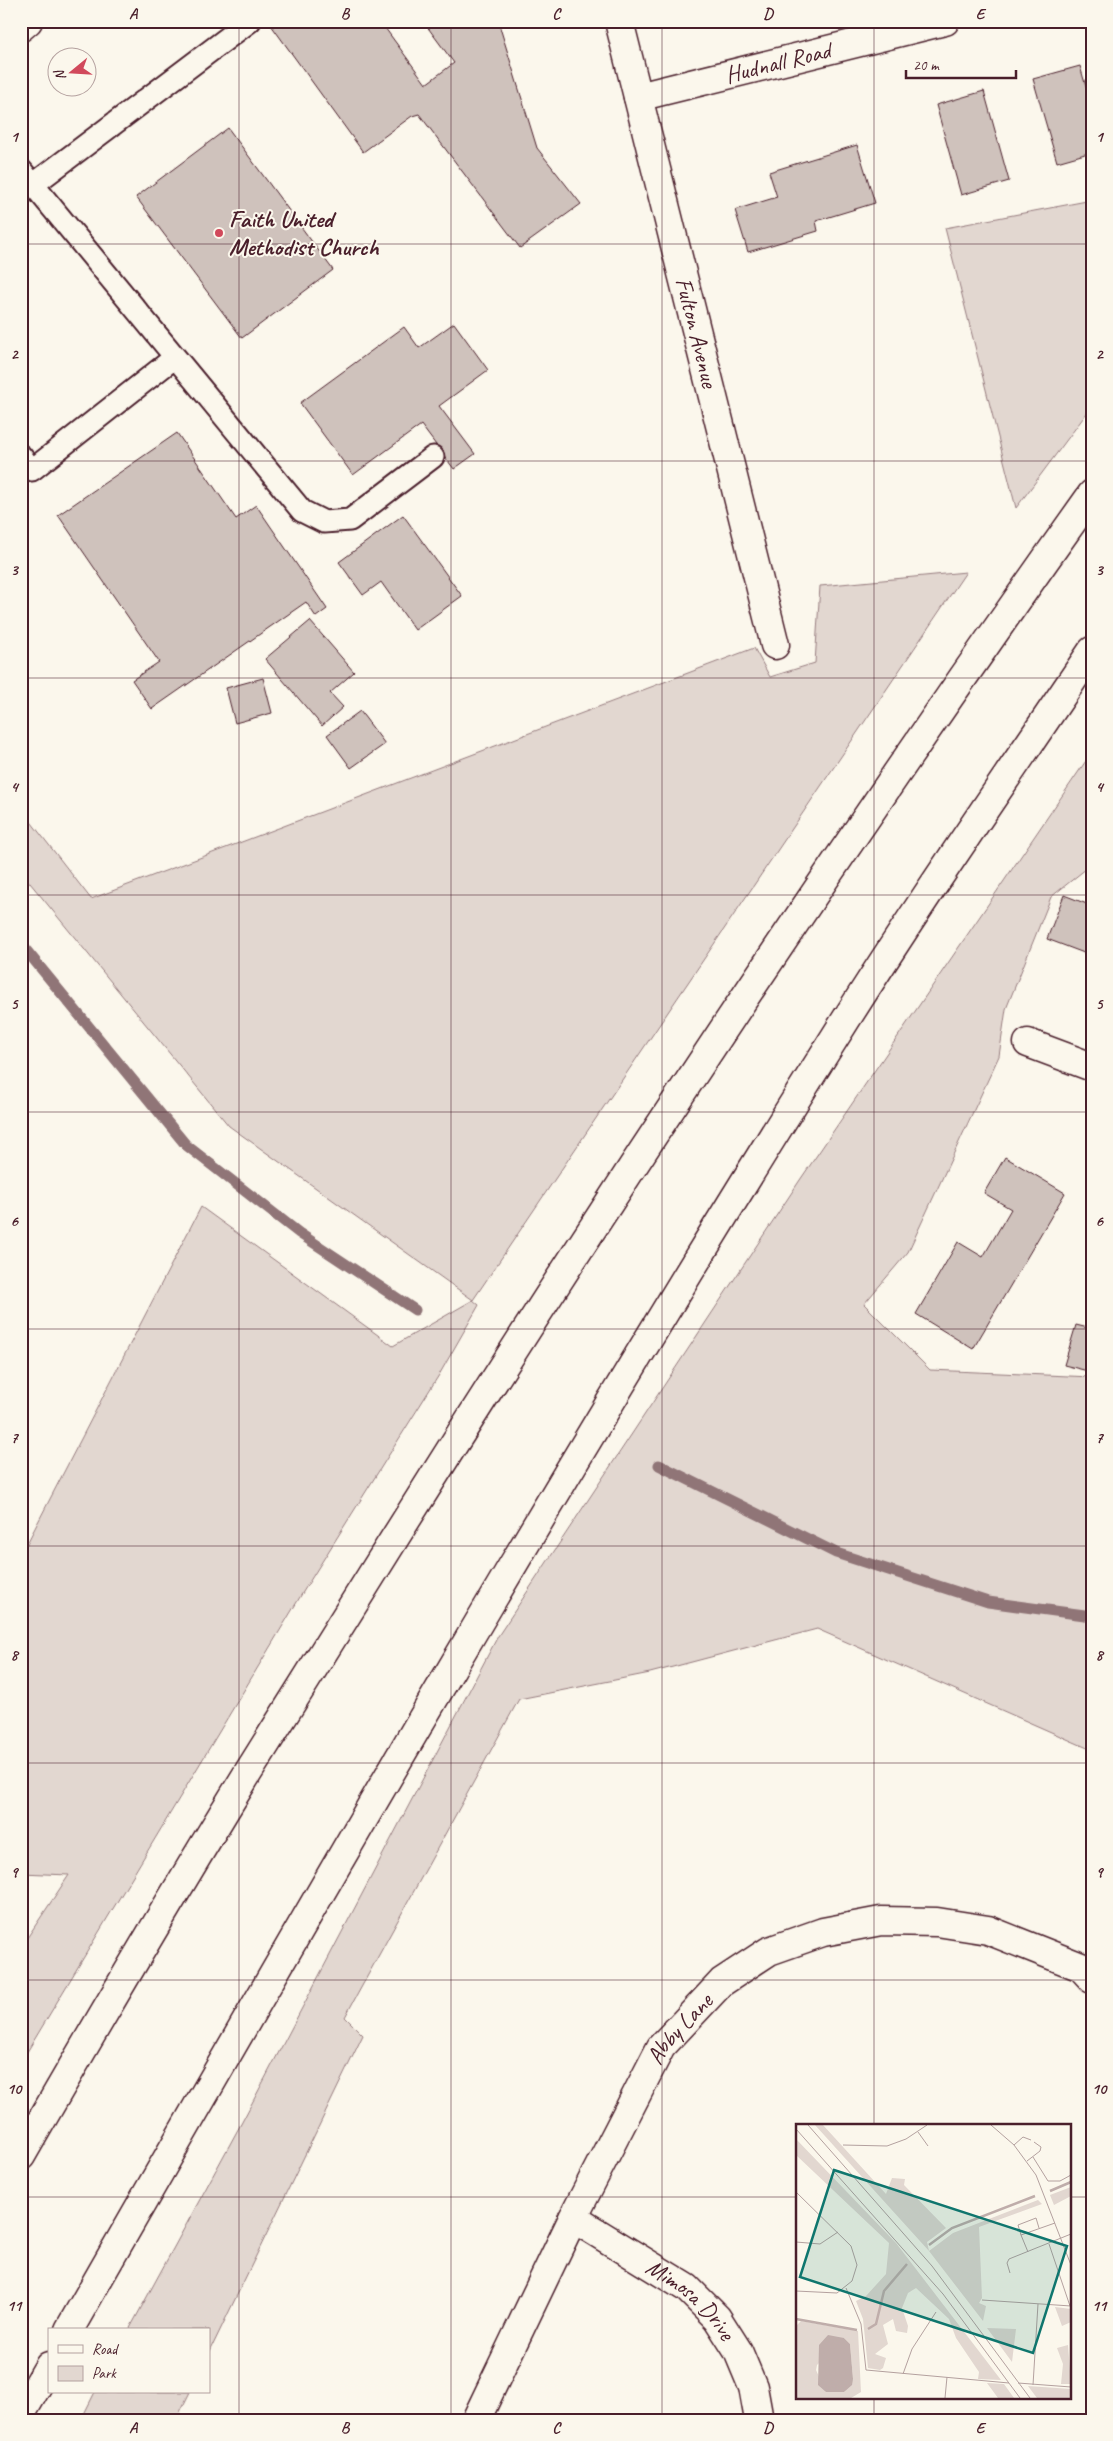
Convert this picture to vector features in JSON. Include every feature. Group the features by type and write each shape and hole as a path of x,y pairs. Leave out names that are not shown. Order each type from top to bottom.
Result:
{"main road":[{"path":"21,27 28,21"},
{"name":"Fulton Avenue","path":"619,21 775,644"},
{"name":"Hudnall Road","path":"638,98 945,21"},
{"path":"21,2156 117,1990 250,1768 593,1226 817,887 1092,494"},
{"path":"70,2328 220,2065 524,1545 836,1034 1092,651"},
{"path":"1028,1043 1092,1068"},
{"name":"Abby Lane","path":"476,2420 573,2218 661,2047 722,1982 769,1951 823,1932 881,1921 937,1922 988,1930 1088,1966"},
{"name":"Mimosa Drive","path":"573,2218 687,2288 717,2318 742,2360 753,2387 760,2420"},
{"path":"21,2414 48,2368"}],"lane":[{"path":"250,21 28,177 174,358 302,512 324,522 350,520 433,457"},
{"path":"25,468 174,358"}],"green space":[{"path":"1092,200 1092,406 1016,508 945,228"},
{"path":"966,572 473,1300 229,1126 21,872 21,809 91,899 754,648 770,677 815,663 820,586"},
{"path":"1092,752 1092,864 1051,897 1006,1009 999,1056 908,1252 864,1304 930,1370 1092,1377 1092,1750 817,1629 650,1673 519,1699 345,2017 363,2035 210,2351 210,2328 130,2328 242,2122 498,1636 800,1180"},
{"path":"201,1207 393,1346 473,1300 479,1305 439,1375 303,1592 21,2062 21,1947 69,1875 21,1873 21,1555"},
{"path":"94,2394 189,2394 176,2420 81,2420"}],"building":[{"path":"276,21 380,21 426,84 454,63 423,21 498,21 537,148 581,204 520,248 419,114 412,116 363,152 271,25"},
{"path":"1080,66 1092,108 1092,152 1057,162 1033,79"},
{"path":"984,91 1009,181 961,195 936,105"},
{"path":"228,128 333,270 242,338 136,197"},
{"path":"857,145 875,203 816,221 818,231 748,252 735,210 777,197 769,172"},
{"path":"454,323 488,370 439,406 475,454 454,469 421,425 353,475 300,403 404,327 419,348"},
{"path":"177,433 236,519 256,505 327,609 316,617 306,602 152,709 132,680 159,662 58,515"},
{"path":"403,515 462,596 415,630 381,582 363,595 339,562"},
{"path":"310,621 354,672 330,693 343,707 322,726 265,659"},
{"path":"263,678 272,713 235,723 226,688"},
{"path":"360,711 385,744 351,768 327,735"},
{"path":"1064,895 1092,906 1092,956 1047,939"},
{"path":"1005,1157 1065,1193 973,1349 916,1314 958,1242 983,1257 1011,1209 984,1193"},
{"path":"1076,1325 1092,1329 1092,1372 1064,1365"}],"waterway":[{"path":"21,944 186,1145 299,1233 415,1310"},
{"path":"659,1465 836,1553 988,1602 1092,1616"}],"place":[{"name":"Faith United Methodist Church","path":"219,233"}]}
